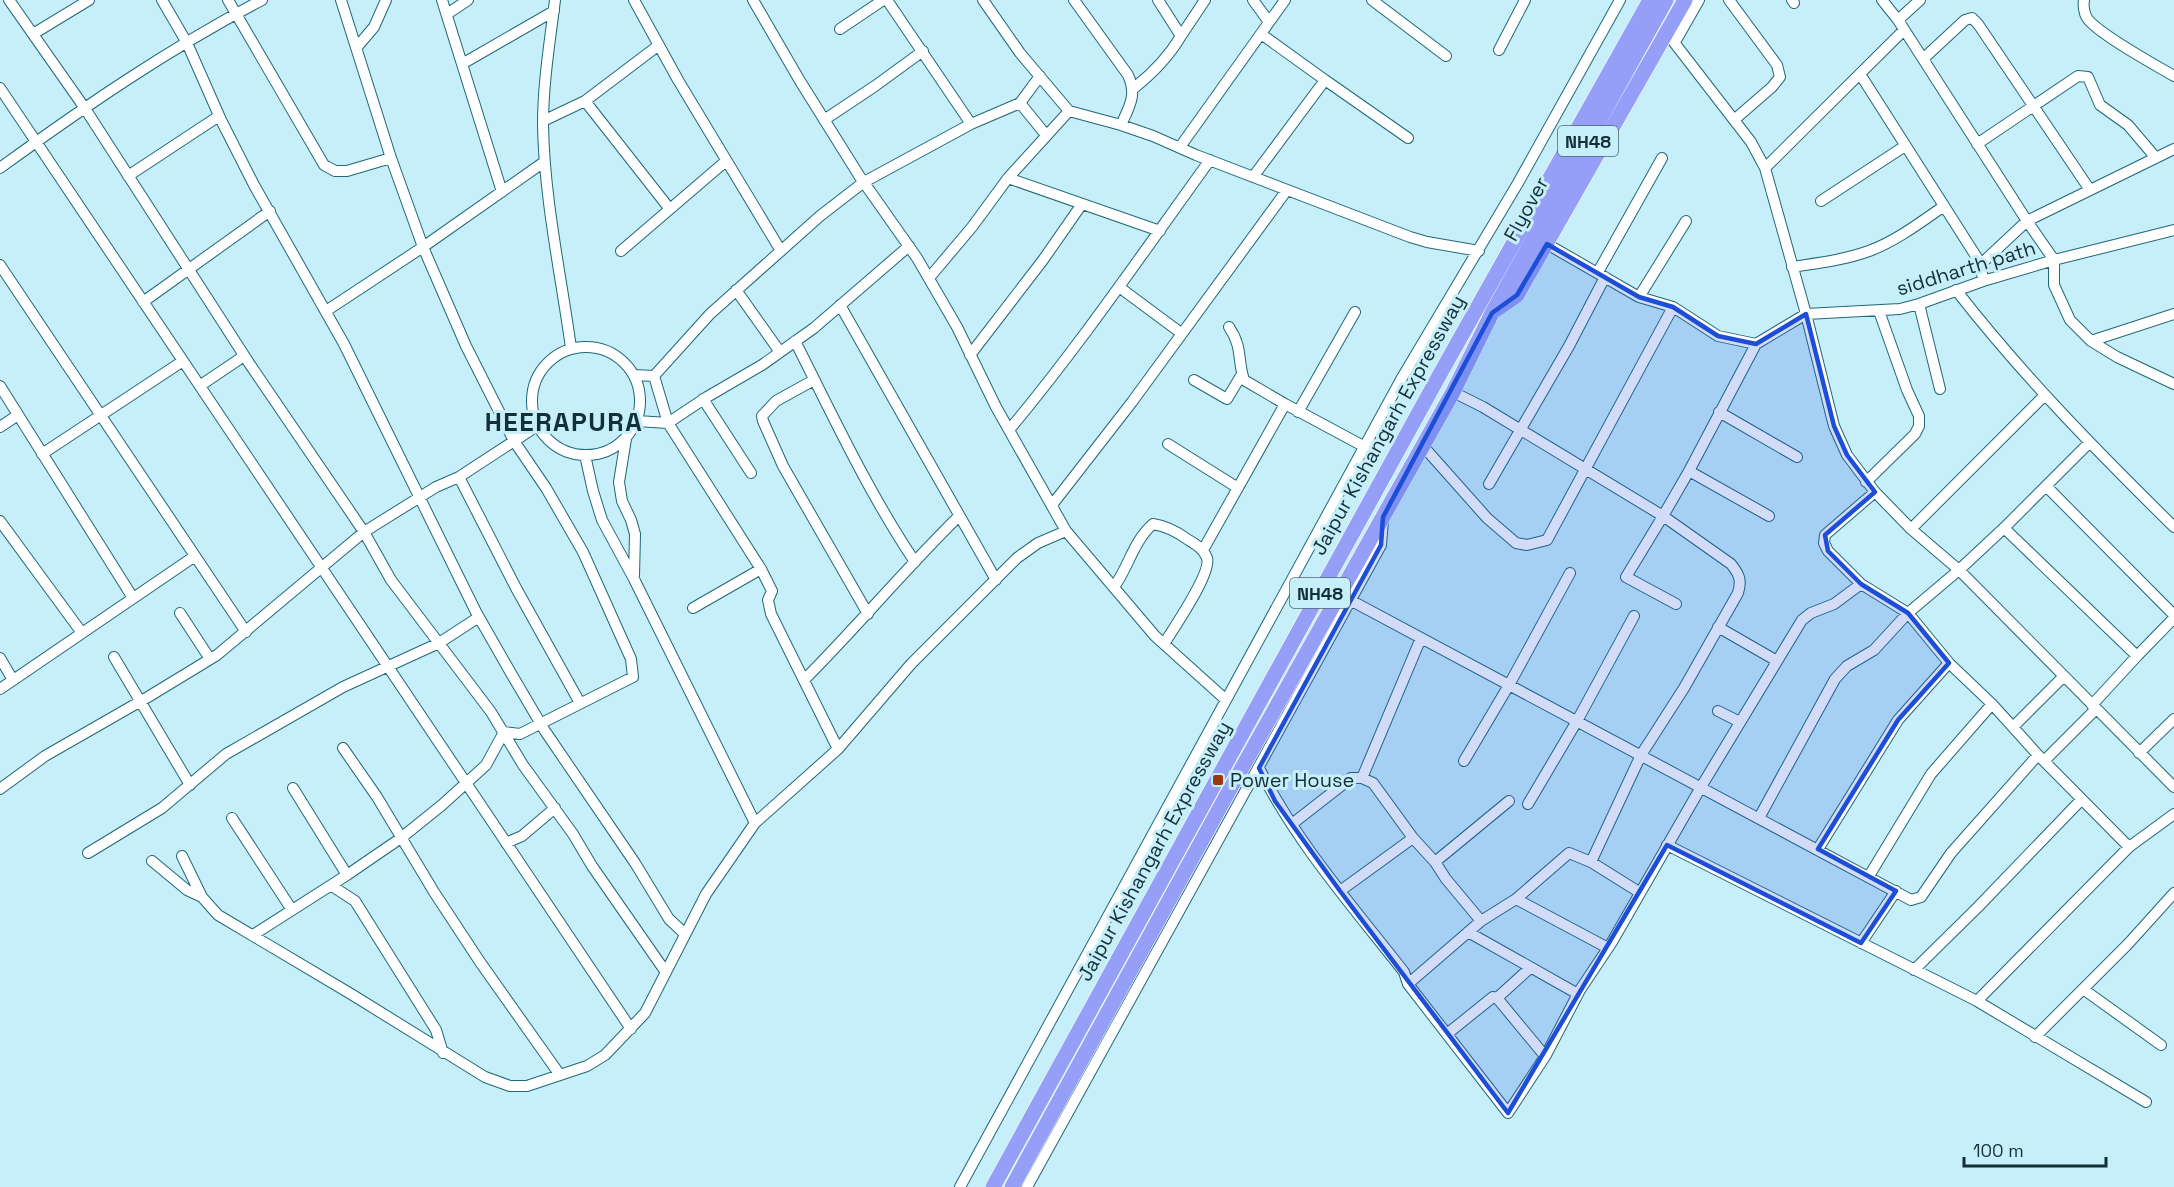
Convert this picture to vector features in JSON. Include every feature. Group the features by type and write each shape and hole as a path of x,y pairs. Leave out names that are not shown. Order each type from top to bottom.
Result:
{"highway":[{"name":"Jaipur Kishangarh Expressway","path":"993,1187 1440,374 1650,0"},
{"name":"Flyover","path":"1492,313 1666,0"},
{"path":"1492,313 1517,295 1670,37 1685,0"},
{"name":"Jaipur Kishangarh Expressway","path":"1012,1187 1218,810 1453,392 1492,313"}],"street":[{"path":"9,0 84,107 244,356 364,532 392,580 492,712 523,765 573,834 592,866 665,971"},
{"path":"33,34 89,0"},
{"path":"162,0 187,44 219,116 254,185 326,310 479,617 540,722 581,786 635,863 669,919 685,934"},
{"path":"228,0 324,165 335,171 346,171 392,158"},
{"path":"0,168 84,107 261,0"},
{"path":"341,0 423,247 466,346 514,441 546,488 583,552 631,659 633,676 520,734 504,732"},
{"path":"357,46 374,27 386,0"},
{"path":"442,0 502,192"},
{"path":"447,14 468,0"},
{"path":"634,0 781,251"},
{"path":"753,0 824,120 929,278 1009,430 1066,531 1164,644 1225,699"},
{"path":"840,29 885,0 923,51 971,124"},
{"path":"983,0 1020,52 1069,111 1121,125 1410,237 1479,251"},
{"path":"1074,0 1128,75 1134,88 1131,104 1121,125"},
{"path":"1158,0 1181,36"},
{"path":"1134,88 1169,56 1205,0"},
{"path":"1253,0 1269,22"},
{"path":"1180,147 1285,0"},
{"path":"1372,0 1446,56"},
{"path":"1499,50 1525,0"},
{"path":"960,1187 1402,376 1479,251 1620,0"},
{"path":"1699,0 1670,37 1751,142 1765,168 1806,314 1834,426 1847,455 1866,482 1911,529 1959,570 2174,787"},
{"path":"1729,0 1777,65 1780,77 1772,87 1734,120"},
{"path":"1882,0 1898,20 2054,260 2054,285 2070,320 2091,341 2117,357 2174,384"},
{"path":"1898,20 1920,0"},
{"path":"2084,0 2082,3 2087,17 2098,29 2174,76"},
{"path":"462,64 554,6"},
{"path":"554,6 543,121 544,162 571,348"},
{"path":"1923,59 1965,20 1972,18 2091,190"},
{"path":"1765,168 1904,30"},
{"path":"1261,34 1408,138"},
{"path":"543,121 585,101 659,45"},
{"path":"824,120 923,51"},
{"path":"1860,74 1981,264 1983,281"},
{"path":"654,376 710,314 864,182 971,124 1020,103 1040,76"},
{"path":"1977,144 2078,76 2088,77 2100,105 2128,125 2156,158"},
{"path":"1254,177 1325,80"},
{"path":"0,88 631,1029"},
{"path":"585,101 669,208"},
{"path":"1020,103 1046,135"},
{"path":"929,278 972,227 1008,178 1069,111"},
{"path":"128,176 219,116"},
{"path":"1821,201 1905,146"},
{"path":"1981,264 2027,221 2174,149"},
{"path":"1489,484 1569,346 1601,275 1662,158"},
{"path":"621,252 726,160"},
{"path":"1009,430 1047,385 1209,160"},
{"path":"326,310 423,247 544,162"},
{"path":"1008,178 1160,231"},
{"path":"1052,505 1132,402 1287,190"},
{"path":"970,355 1043,260 1082,204"},
{"path":"1792,267 1842,259 1871,251 1909,231 1944,206"},
{"path":"143,302 270,211"},
{"path":"1640,297 1686,221"},
{"name":"siddharth path","path":"1756,344 1806,314 1880,311 1919,304 1983,281 2054,260 2174,230"},
{"path":"1547,244 1640,297 1673,307 1718,336 1756,344 1689,471 1626,577 1676,604"},
{"path":"637,421 668,423 762,365 840,305 909,246"},
{"path":"0,265 246,632"},
{"path":"1119,287 1181,333"},
{"path":"736,290 780,352"},
{"path":"1956,290 2000,346 2044,396 2174,527"},
{"path":"1919,304 1940,388"},
{"path":"840,305 996,580"},
{"path":"1423,446 1487,518 1515,543 1527,545 1547,540 1673,307"},
{"path":"1866,482 1915,434 1919,426 1919,416 1907,390 1880,311"},
{"path":"1298,412 1355,312"},
{"path":"2091,341 2174,314"},
{"path":"1229,327 1241,352 1244,380 1298,412 1365,447"},
{"path":"795,341 848,449 897,536 915,562"},
{"path":"626,439 608,451 585,455 567,452 549,442 537,426 532,408 533,388 541,370 557,355 571,348 600,348 620,358 634,375 641,398 637,421 626,439 619,482 622,501 635,534 634,579"},
{"path":"201,385 244,356"},
{"path":"42,454 183,362"},
{"path":"1194,381 1227,399 1242,374"},
{"path":"634,375 654,376"},
{"path":"654,376 668,423 761,569 772,591 768,600 771,614 838,749"},
{"path":"814,380 776,402 762,416 763,422 783,466 868,614"},
{"path":"0,386 133,598"},
{"path":"1453,392 1521,429 1663,516 1731,564 1738,573 1741,583 1738,593 1684,688 1641,755 1591,862"},
{"path":"1911,529 2044,396"},
{"path":"704,399 751,473"},
{"path":"1203,550 1285,404"},
{"path":"1719,412 1797,457"},
{"path":"0,427 18,416"},
{"path":"0,789 45,756 210,659 246,632 364,532 436,487 459,477 537,426"},
{"path":"1759,818 1835,679 1847,666 1874,650 1908,613 2004,528 2089,443"},
{"path":"1168,444 1239,488"},
{"path":"585,455 602,520 634,579 754,823"},
{"path":"1689,471 1769,516"},
{"path":"459,477 516,588 580,703"},
{"path":"1350,600 1911,900 1921,897 1951,853 2041,758 2094,707 2174,616 2047,487"},
{"path":"1875,492 1825,535 1824,543 1828,551 1861,584 1908,613 1949,663 1992,704 2081,800 2129,846"},
{"path":"804,680 959,516"},
{"path":"1027,1187 1381,545 1383,517"},
{"path":"0,521 82,633"},
{"path":"1114,587 1144,532 1153,524 1165,526 1203,550 1208,560 1207,568 1164,644"},
{"path":"2004,528 2137,656"},
{"path":"182,856 202,897 218,915 351,994 443,1053 485,1077 510,1086 527,1086 560,1076 586,1066 604,1055 645,1013 706,894 754,823 838,749 911,664 1017,558 1038,543 1066,531"},
{"path":"0,689 195,556"},
{"path":"693,608 761,569"},
{"path":"1464,761 1509,685 1570,573"},
{"path":"1259,768 1275,801 1340,891 1404,972 1408,984 1508,1113 1545,1056 1578,994 1608,948 1701,787 1802,620 1811,613 1834,604 1861,584"},
{"path":"180,613 210,659"},
{"path":"1528,804 1577,721 1634,616"},
{"path":"88,853 162,808 226,754 343,687 439,643 479,617"},
{"path":"1718,627 1777,661"},
{"path":"1362,778 1421,638"},
{"path":"114,657 190,785"},
{"path":"0,658 13,680"},
{"path":"1818,849 1898,720 1949,663"},
{"path":"2013,727 2063,677"},
{"path":"1869,876 1931,774 1992,704"},
{"path":"1718,711 1740,722"},
{"path":"2139,753 2174,719"},
{"path":"253,935 332,886 401,838 486,765 504,732"},
{"path":"343,748 377,797 434,892 480,962 560,1076"},
{"path":"1292,824 1351,778 1362,778 1373,783 1413,838 1435,862 1481,921"},
{"path":"293,788 347,875"},
{"path":"1914,970 2081,800"},
{"path":"1435,862 1509,801"},
{"path":"506,843 522,836 555,808"},
{"path":"1977,1001 2129,846 2174,814"},
{"path":"232,818 292,910"},
{"path":"1340,891 1413,838"},
{"path":"1667,845 1977,1001 2146,1102"},
{"path":"1408,984 1481,921 1516,899 1569,853 1591,862 1639,892"},
{"path":"152,861 188,890 202,897"},
{"path":"332,886 355,901 436,1030 443,1053"},
{"path":"1862,943 1896,891"},
{"path":"2035,1037 2174,893"},
{"path":"1516,899 1608,948"},
{"path":"1468,933 1578,994"},
{"path":"1447,1034 1493,997 1497,998 1530,968"},
{"path":"2083,989 2161,1045"},
{"path":"1497,998 1545,1056"}],"highlighted area":[{"path":"1547,244 1639,297 1673,307 1718,336 1756,344 1806,314 1834,426 1847,455 1875,492 1825,535 1828,551 1861,584 1908,613 1949,663 1898,720 1818,849 1896,891 1861,943 1667,845 1508,1113 1275,801 1259,768 1381,545 1383,517 1492,313 1517,295"}],"place":[{"name":"Power House","path":"1218,780"}],"district":[{"name":"HEERAPURA","path":"564,422"}]}
